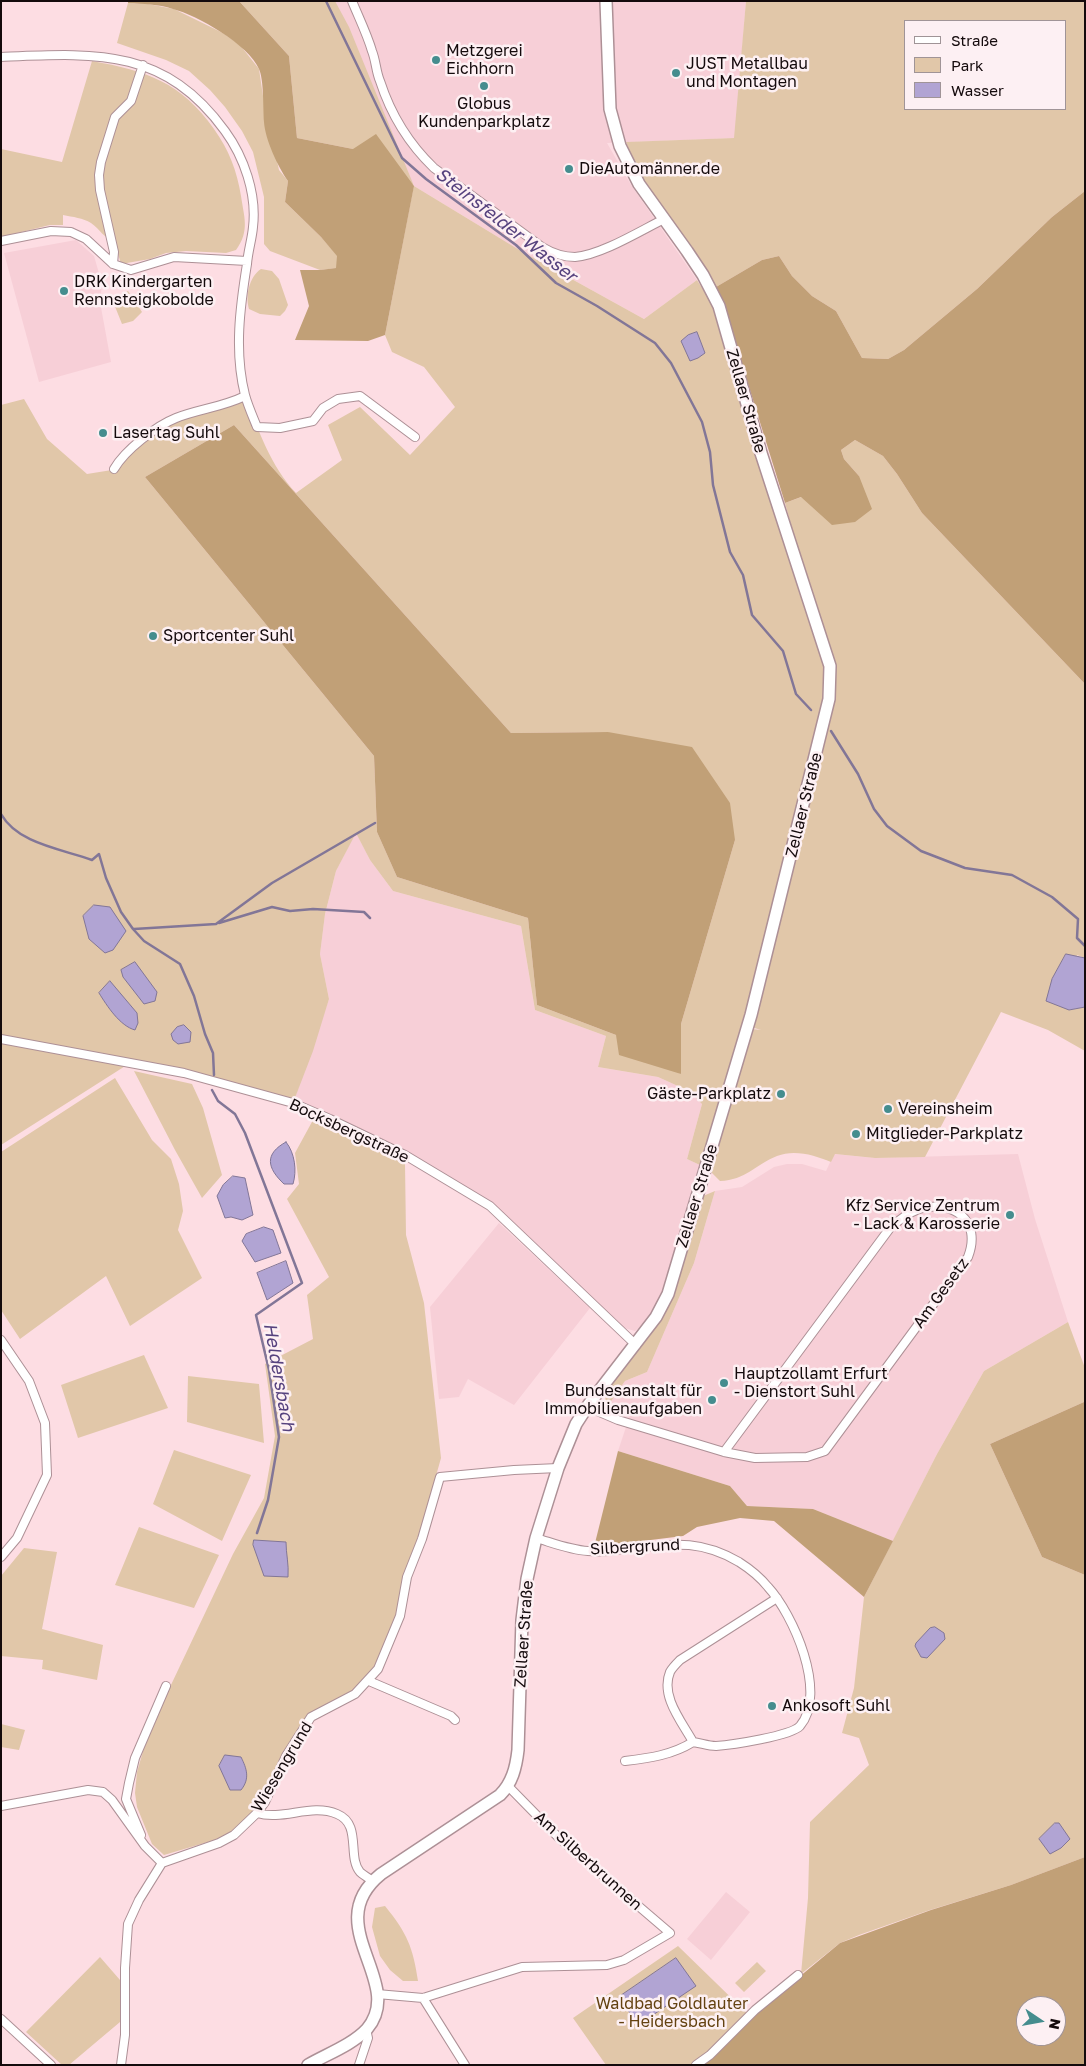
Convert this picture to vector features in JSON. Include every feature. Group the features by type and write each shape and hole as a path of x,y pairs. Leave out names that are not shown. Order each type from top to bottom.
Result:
{"street":[{"path":"352,1 372,52 379,80 387,101 405,135 418,153 434,168 542,247 554,254 573,257 592,254 664,219"},
{"name":"Zellaer Straße","path":"308,2065 350,2042 366,2029 376,2013 377,1994 375,1981 362,1944 358,1918 360,1899 366,1888 372,1881 493,1800 508,1786 517,1762 522,1620 527,1579 536,1538 558,1468 576,1424 589,1404 656,1317 668,1294 748,1026 806,795 830,688 830,666 761,453 719,306 703,275 639,184 620,146 610,109 606,1"},
{"path":"1,57 106,57 143,65 171,79 189,91 213,114 238,153 247,177 253,202 254,226 247,262 239,335 241,369 246,396 257,427 280,428 313,421 323,408 338,399 360,396 415,438"},
{"path":"113,264 114,252 100,190 99,174 115,117 131,101 143,65"},
{"path":"1,241 51,231 71,232 86,239 113,264 131,270 174,257 247,262"},
{"path":"114,469 118,462 133,447 160,426 176,418 227,405 246,396"},
{"name":"Bocksbergstraße","path":"1,1039 184,1073 293,1103 405,1155 490,1206 636,1345"},
{"name":"Am Gesetz","path":"589,1404 597,1411 618,1420 724,1452 755,1458 807,1457 825,1451 968,1256 972,1246 972,1230 963,1216 954,1210 943,1207 930,1207 902,1217 890,1228 724,1452"},
{"path":"1,1340 29,1381 45,1423 47,1475 18,1538 1,1557"},
{"name":"Wiesengrund","path":"162,1863 219,1843 234,1835 257,1813 286,1756 311,1717 355,1694 369,1681 378,1669 400,1616 407,1577 422,1539 440,1476 558,1468"},
{"name":"Silbergrund","path":"536,1538 588,1552 693,1544 710,1548 747,1568 769,1587 777,1598 801,1645 807,1664 810,1698 804,1720 792,1732 743,1743 714,1746 693,1742"},
{"path":"625,1761 649,1758 678,1751 693,1742 671,1705 667,1685 670,1671 688,1654 777,1598"},
{"path":"369,1681 451,1716 455,1720"},
{"path":"146,1846 126,1799 135,1758 166,1686"},
{"name":"Am Silberbrunnen","path":"423,1998 522,1966 607,1965 624,1960 670,1933 559,1838 508,1786"},
{"path":"1,1806 88,1790 103,1792 112,1800 146,1846 162,1863 139,1900 128,1924 125,1968 125,2036 121,2065"},
{"path":"257,1813 276,1816 324,1810 338,1814 346,1821 354,1837 356,1863 359,1871 372,1881"},
{"path":"696,2065 710,2055 755,2010 798,1975"},
{"path":"377,1994 423,1998 465,2065"},
{"path":"1,2019 51,2065"},
{"path":"359,2065 368,2038 366,2029"}],"shaded area":[{"path":"128,1 239,1 289,56 297,138 353,149 376,134 414,186 385,335 368,341 295,340 309,306 300,270 336,268 337,256 321,237 285,202 288,181 276,161 265,129 262,80 259,69 245,50 208,24 183,12 167,7 128,3"},
{"path":"312,1 746,1 735,138 607,143 631,185 697,280 644,319 521,251 414,186"},
{"path":"1085,191 1085,684 922,513 883,456 855,440 841,450 844,459 859,476 872,509 855,522 832,525 801,497 785,503 723,303 716,287 762,260 779,256 792,276 812,296 836,311 862,358 888,359 904,350 977,289 1052,217"},
{"path":"76,240 94,256 102,284 100,302 111,362 39,382 4,253"},
{"path":"234,425 511,733 608,732 692,747 730,803 735,840 681,1024 681,1074 619,1055 616,1035 537,1005 528,918 397,877 377,832 374,756 145,477"},
{"path":"356,832 370,860 393,891 521,926 535,1010 606,1036 598,1067 658,1077 689,1091 702,1104 687,1159 702,1166 662,1296 649,1320 635,1331 621,1327 496,1213 405,1155 293,1103 329,999 320,954 325,914 336,871"},
{"path":"834,1154 875,1158 1018,1154 1035,1219 1068,1322 984,1371 937,1454 893,1541 813,1509 747,1506 730,1486 618,1451 629,1418 607,1407 625,1381 647,1372 694,1263 715,1191 742,1187 774,1167 787,1164 802,1164 826,1171"},
{"path":"499,1223 590,1308 514,1405 468,1379 459,1397 439,1399 430,1307"},
{"path":"1085,1399 1085,1575 1042,1557 990,1444 1084,1402"},
{"path":"618,1451 730,1486 747,1506 813,1509 893,1541 864,1597 774,1521 740,1518 697,1527 683,1536 594,1547"},
{"path":"1085,1857 1085,2065 700,2065 751,2017 840,1943 931,1910 1011,1885"},
{"path":"726,1892 750,1912 711,1960 687,1939"}],"green space":[{"path":"239,1 335,1 349,27 413,185 353,149 297,138 289,56"},
{"path":"746,1 1085,1 1085,191 1052,217 977,289 904,350 888,359 862,358 836,311 812,296 792,276 779,256 762,260 716,287 640,179 626,142 734,138"},
{"path":"128,3 148,4 174,9 223,33 240,45 259,69 279,170 288,181 285,202 337,255 337,268 320,270 270,251 264,244 264,197 253,152 242,131 210,90 189,71 166,60 117,43"},
{"path":"92,61 130,69 161,81 175,89 202,113 224,145 232,161 237,178 245,230 236,250 226,253 186,251 166,253 150,259 121,264 114,240 107,238 88,221 63,215 63,225 50,225 1,237 1,149 62,162"},
{"path":"414,186 521,251 644,319 697,280 714,307 823,650 826,688 823,713 744,1024 702,1166 687,1159 702,1104 689,1091 658,1077 598,1067 606,1036 535,1010 521,926 393,891 370,860 356,833 336,871 325,914 320,954 329,999 313,1051 293,1103 130,1063 1,1145 1,405 24,399 47,439 87,474 118,469 118,462 160,426 245,396 260,435 272,459 296,493 342,460 328,425 360,407 410,455 455,407 424,367 392,352 385,335","holes":["234,425 511,733 608,732 735,840 681,1024 681,1074 616,1035 537,1005 528,918 397,877 377,832 374,756 145,477"]},
{"path":"261,269 272,271 279,279 288,305 280,316 260,314 249,309 247,298 249,287 257,272"},
{"path":"128,291 142,312 133,321 122,324 112,299"},
{"path":"855,440 883,456 922,513 1085,684 1085,958 1077,955 1069,1010 1085,1007 1085,1051 1048,1030 1001,1012 925,1157 875,1158 835,1154 831,1162 811,1155 790,1153 777,1156 737,1178 720,1181 710,1171 752,1029 761,1030 748,1026 826,713 830,666 785,503 859,476 844,459 841,450"},
{"path":"134,1071 192,1084 203,1108 222,1175 202,1198 175,1150"},
{"path":"115,1078 152,1140 171,1159 179,1184 183,1211 178,1230 202,1278 130,1326 106,1276 20,1339 1,1310 1,1152"},
{"path":"313,1120 405,1164 406,1235 424,1303 441,1458 397,1615 375,1667 353,1691 309,1714 283,1754 261,1800 248,1817 232,1831 218,1839 164,1855 152,1844 137,1807 135,1793 137,1772 144,1748 170,1687 233,1554 264,1498 275,1436 265,1364 313,1339 307,1295 329,1277 287,1199 299,1184 295,1153"},
{"path":"715,1191 694,1263 647,1372 625,1381 607,1407 604,1391 642,1342 703,1196"},
{"path":"1068,1322 1085,1368 1084,1402 990,1444 1042,1557 1085,1575 1085,1857 1011,1885 930,1910 859,1935 840,1943 801,1974 808,1898 810,1822 869,1765 859,1738 842,1733 854,1688 864,1597 937,1454 984,1371"},
{"path":"144,1355 168,1408 78,1438 61,1385"},
{"path":"188,1376 259,1384 264,1443 187,1422"},
{"path":"174,1450 251,1475 222,1541 153,1504"},
{"path":"139,1527 219,1555 194,1608 115,1585"},
{"path":"24,1548 57,1552 42,1629 103,1645 97,1680 42,1669 43,1660 1,1656 1,1576"},
{"path":"1,1724 25,1730 19,1750 1,1747"},
{"path":"385,1906 399,1924 408,1941 418,1981 403,1981 390,1970 380,1956 372,1927 375,1908"},
{"name":"Waldbad Goldlauter - Heidersbach","path":"678,1946 751,2017 700,2065 606,2065 573,2018"},
{"path":"100,1957 120,1980 120,2022 69,2065 62,2065 26,2032"},
{"path":"757,1962 766,1971 744,1992 735,1983"}],"water":[{"path":"697,332 705,353 690,361 681,341 688,335"},
{"path":"94,905 110,907 126,931 113,950 105,953 89,939 83,916"},
{"path":"1066,954 1085,958 1085,1007 1069,1010 1046,1001 1052,979"},
{"path":"135,962 157,992 155,1001 144,1004 123,977 121,970"},
{"path":"110,981 137,1013 138,1023 135,1030 119,1020 99,993"},
{"path":"184,1025 191,1032 190,1042 178,1044 173,1040 171,1034 177,1027"},
{"path":"286,1142 294,1162 295,1174 293,1184 284,1184 274,1172 270,1162 274,1151"},
{"path":"233,1176 245,1178 253,1215 242,1220 231,1217 225,1218 217,1196 223,1185"},
{"path":"264,1227 273,1230 281,1253 255,1262 242,1241 246,1234"},
{"path":"286,1261 293,1283 267,1300 257,1273"},
{"path":"254,1540 286,1542 288,1577 264,1576 253,1545"},
{"path":"935,1627 944,1633 945,1639 927,1658 921,1657 915,1646 916,1643 930,1628"},
{"path":"225,1755 241,1757 243,1761 247,1778 241,1790 230,1790 219,1766"},
{"path":"1055,1823 1059,1823 1070,1839 1061,1848 1050,1854 1039,1839"},
{"path":"676,1958 696,1986 638,2025 619,1997"}],"waterway":[{"name":"Steinsfelder Wasser","path":"326,1 402,158 426,179 516,245 556,283 597,306 655,343 671,363 702,422 710,452 713,485 730,552 743,575 752,615 783,651 796,694 811,710"},
{"name":"Steinsfelder Wasser","path":"831,731 858,774 874,809 887,826 921,851 965,868 1012,875 1052,897 1078,919 1077,938 1085,946"},
{"name":"Heldersbach","path":"1,814 9,824 29,839 92,860 99,854 106,878 121,912 133,929 144,941 180,964 194,996 205,1034 213,1053 214,1075"},
{"path":"134,929 216,924 272,883 375,823"},
{"path":"219,923 272,907 290,911 313,909 364,912 370,918"},
{"name":"Heldersbach","path":"212,1090 218,1101 235,1114 245,1133 302,1283 256,1315 269,1370 279,1437 268,1500 257,1533"}],"place":[{"name":"Metzgerei Eichhorn","path":"436,60"},
{"name":"JUST Metallbau und Montagen","path":"676,73"},
{"name":"Globus Kundenparkplatz","path":"484,86"},
{"name":"DieAutomänner.de","path":"569,169"},
{"name":"DRK Kindergarten Rennsteigkobolde","path":"64,291"},
{"name":"Lasertag Suhl","path":"103,433"},
{"name":"Sportcenter Suhl","path":"153,636"},
{"name":"Gäste-Parkplatz","path":"781,1094"},
{"name":"Vereinsheim","path":"888,1109"},
{"name":"Mitglieder-Parkplatz","path":"856,1134"},
{"name":"Kfz Service Zentrum - Lack & Karosserie","path":"1010,1215"},
{"name":"Hauptzollamt Erfurt - Dienstort Suhl","path":"724,1383"},
{"name":"Bundesanstalt für Immobilienaufgaben","path":"712,1400"},
{"name":"Ankosoft Suhl","path":"772,1706"}]}
